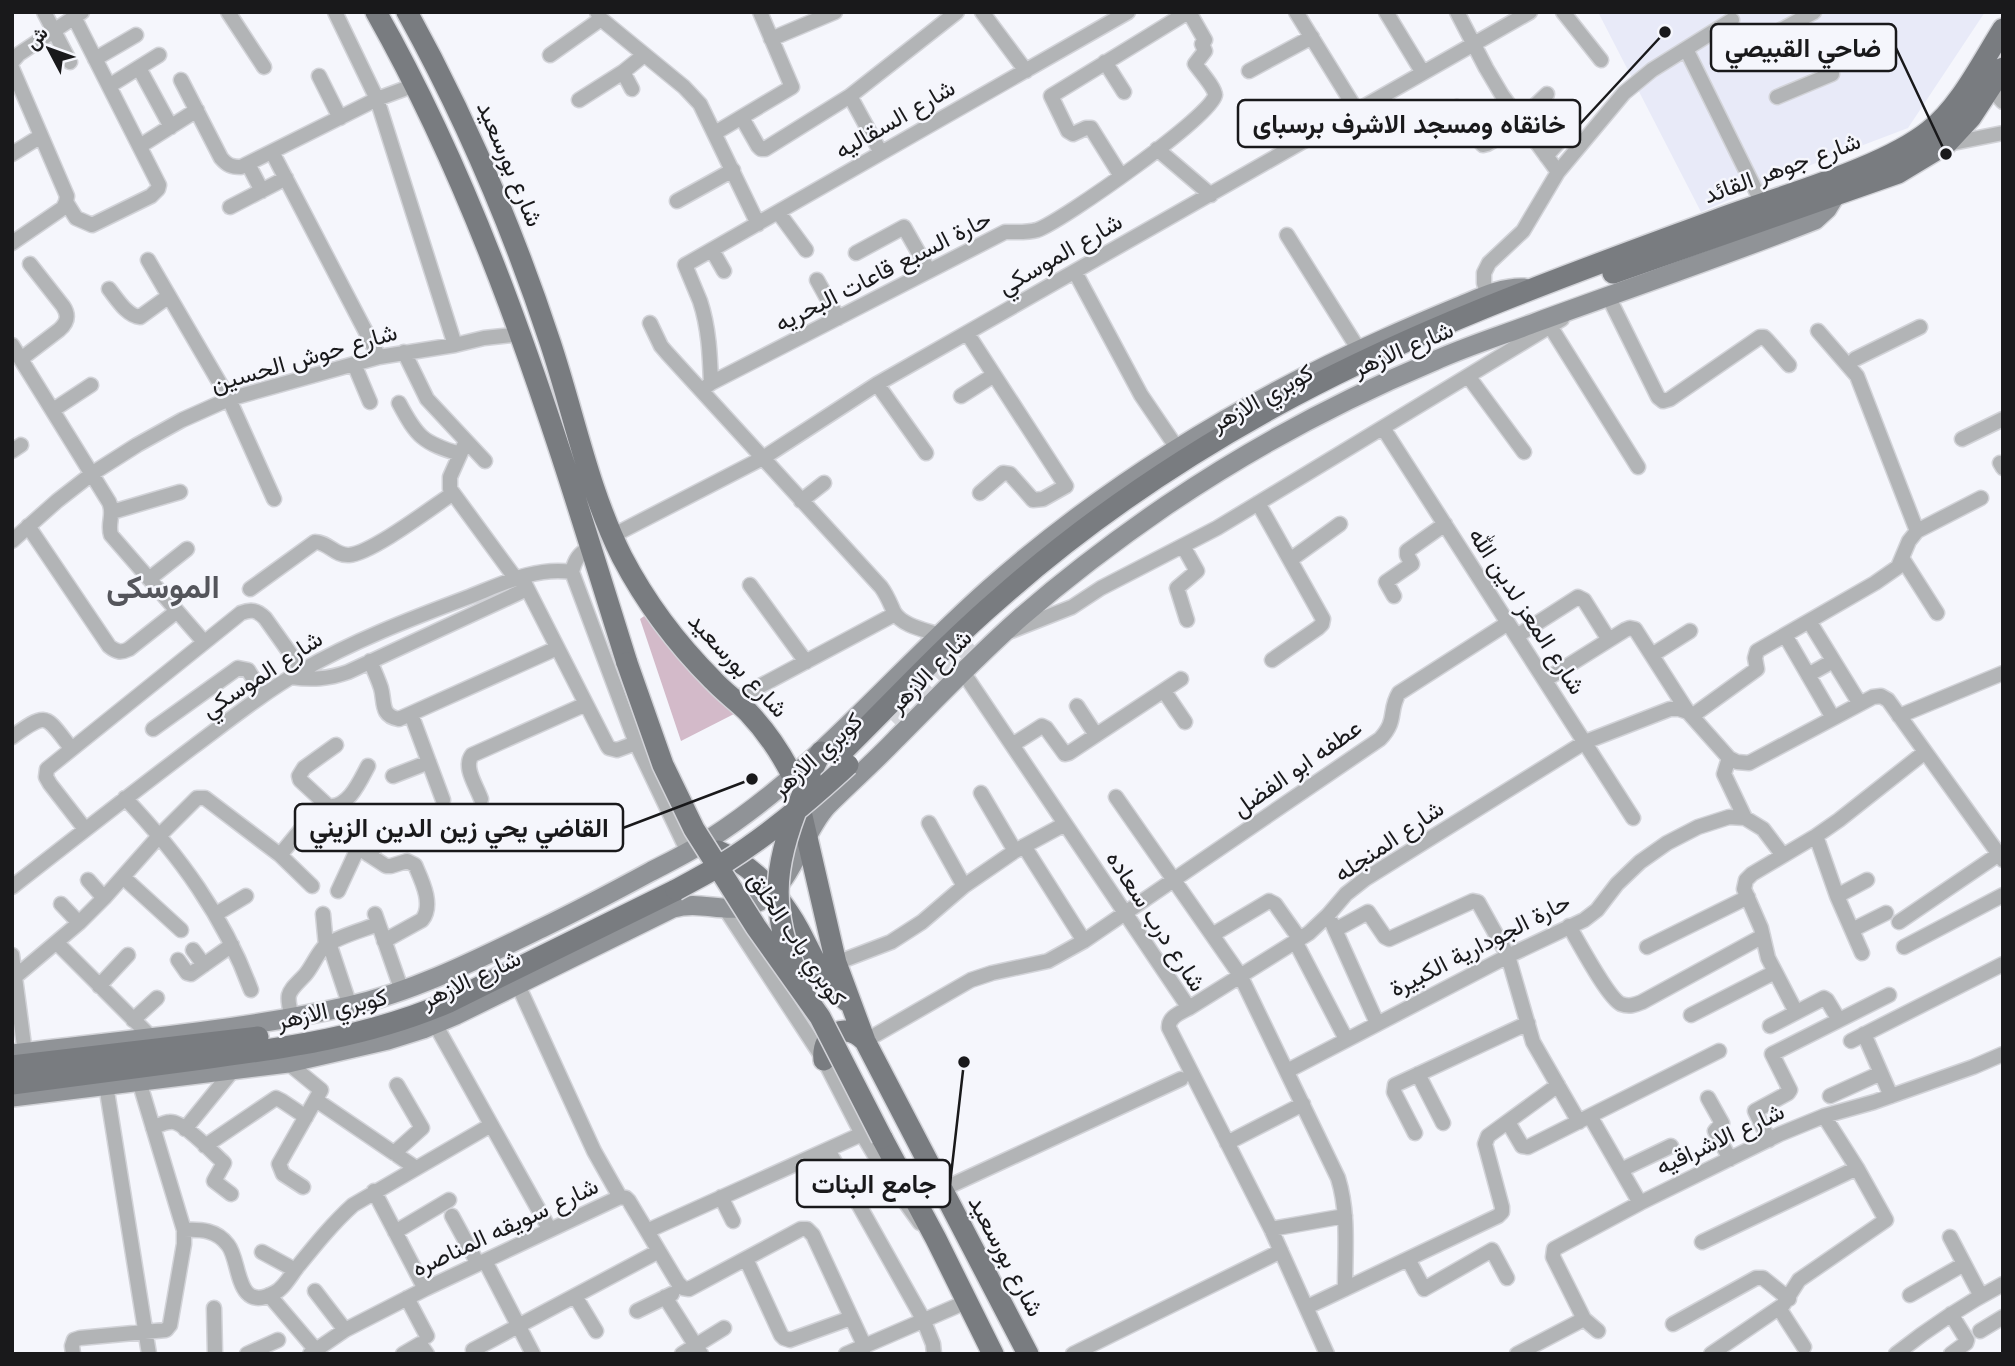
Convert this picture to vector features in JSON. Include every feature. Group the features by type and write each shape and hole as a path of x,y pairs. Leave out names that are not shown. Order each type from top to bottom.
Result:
{"main road":[{"path":"376,12 457,173 522,334 590,547"},
{"name":"شارع بورسعيد","path":"407,12 471,137 518,251 554,351 594,488 612,536 636,582 664,624 697,663 768,735 786,762 802,776 808,836 836,963 849,1002 865,1041 1028,1354"},
{"name":"شارع جوهر القائد","path":"1532,295 1762,203 1826,183 1898,151 1931,130 1954,105 2003,29"},
{"name":"شارع جوهر القائد","path":"1532,295 1898,173 1946,144 1996,95 2003,68"},
{"name":"شارع الازهر","path":"12,1097 288,1063 388,1040 435,1024 673,908 694,905 726,910 744,908 759,902 774,891 786,875 824,810 1003,634 1086,565 1195,486 1253,451 1373,388 1437,359 1815,220 1827,209 1835,196"},
{"name":"شارع الازهر","path":"821,752 992,586 1068,524 1177,448 1291,383 1359,350 1508,288 1532,295"},
{"name":"كوبري الازهر","path":"17,1058 283,1034 380,1013 443,989 672,878 749,830 800,790 1001,597 1076,535 1149,483 1237,427 1371,357 1532,295"},
{"name":"كوبري الازهر","path":"12,1084 285,1048 383,1026 417,1016 449,1002 676,890 724,863 809,800 1010,607 1083,547 1173,481 1273,419 1325,391 1532,295"},
{"name":"كوبري باب الخلق","path":"590,547 663,765 694,829 756,927 820,1017 872,1136 936,1239 966,1302"},
{"path":"820,1017 789,955 777,901 780,859 802,776 821,752"},
{"name":"شارع الازهر","path":"17,1058 262,1023 350,1006 402,991 579,910 694,849 802,776"},
{"path":"694,849 720,852 739,862 774,891 825,980 849,1002"},
{"path":"824,1060 825,1044 836,1033 852,1032 865,1041"},
{"path":"966,1302 993,1354"}],"street":[{"path":"44,12 70,62"},
{"path":"335,12 376,99 455,345"},
{"path":"715,133 792,87 760,12"},
{"path":"771,39 835,12"},
{"path":"742,118 758,146 765,149 850,96 957,12"},
{"path":"982,12 1026,71"},
{"name":"شارع السقاليه","path":"707,386 709,343 705,321 701,303 685,265 1128,12"},
{"path":"1121,176 1091,128 1073,134 1068,131 1051,96 1188,12"},
{"name":"حارة السبع قاعات البحريه","path":"707,386 1005,232 1038,229 1091,199 1190,124 1216,96 1195,64 1205,51 1202,44 1205,39 1188,12"},
{"path":"1296,12 1357,111"},
{"path":"1386,12 1423,73"},
{"path":"1457,12 1491,77 1558,172"},
{"name":"شارع الموسكي","path":"612,536 763,458 877,384 1530,12"},
{"path":"1563,12 1601,60"},
{"path":"1748,48 1814,12"},
{"path":"231,13 264,66"},
{"path":"12,62 15,57 78,15 96,59 157,180 158,189 151,196 92,225 76,218 66,202"},
{"path":"550,55 599,16 701,104 758,224"},
{"path":"1488,295 1484,283 1489,263 1522,231 1558,172 1624,93 1652,70 1732,20"},
{"path":"96,59 136,36"},
{"path":"1249,71 1312,37"},
{"path":"1686,49 1762,203"},
{"path":"109,86 159,55"},
{"path":"579,100 624,72 644,55"},
{"path":"1105,62 1124,93"},
{"path":"12,68 17,94 41,136 67,196 58,212 12,243"},
{"path":"139,68 171,127"},
{"path":"624,72 632,89"},
{"path":"1777,97 1832,74"},
{"path":"319,76 340,118"},
{"path":"181,80 221,158 233,167 248,164 376,99 415,85"},
{"path":"1457,107 1483,145 1521,122 1547,94"},
{"path":"850,96 881,153"},
{"path":"140,146 197,110"},
{"path":"1546,156 1569,131"},
{"path":"1946,144 2003,133"},
{"path":"12,154 41,136"},
{"path":"1157,149 1211,195"},
{"path":"272,152 379,357"},
{"path":"248,164 262,191"},
{"path":"677,201 733,170"},
{"path":"230,207 286,178"},
{"path":"778,212 806,250"},
{"path":"856,253 904,227 929,271"},
{"path":"1287,235 1359,350"},
{"path":"712,250 724,271"},
{"path":"148,260 229,399 274,499"},
{"path":"21,359 60,330 67,318 63,306 30,264"},
{"path":"1074,272 1141,395 1177,448"},
{"path":"817,280 838,318"},
{"path":"109,289 136,317 140,317 169,296"},
{"path":"1608,296 1658,397 1663,401 1670,399 1760,337 1764,337 1789,365"},
{"path":"1003,634 1072,607 1101,588 1217,528 1587,304"},
{"path":"650,323 661,346 707,386 763,458 881,587 895,614 910,624 940,635"},
{"path":"1550,326 1638,467"},
{"path":"1855,359 1920,327"},
{"path":"1818,331 1857,376 1917,531"},
{"path":"967,333 1066,486 1043,499 1033,500 1007,472 980,493"},
{"name":"شارع حوش الحسين","path":"12,541 93,473 171,426 229,399 379,357 522,334"},
{"path":"12,345 110,502 113,512 109,522 111,534 204,642"},
{"path":"404,352 427,399 463,448 485,461"},
{"path":"354,364 370,401"},
{"path":"961,396 994,375"},
{"path":"1468,376 1524,452"},
{"path":"877,384 926,453"},
{"path":"53,410 91,385"},
{"path":"399,403 419,436 431,444 463,448"},
{"path":"1962,439 2003,419"},
{"name":"شارع المعز لدين الله","path":"1383,428 1633,818"},
{"path":"463,448 450,477 452,494 521,581 609,748 617,750 636,743"},
{"path":"801,500 824,483"},
{"path":"113,512 180,492"},
{"path":"250,589 315,542 322,542 344,555 356,554 386,539 452,494"},
{"path":"1690,714 1758,669 1755,658 1757,652 1898,567 1909,541 1917,531 1980,498"},
{"path":"1258,503 1323,620 1318,628 1272,660"},
{"path":"1290,560 1340,524"},
{"path":"1394,596 1386,582 1412,564 1407,551 1445,524"},
{"path":"28,526 115,651 129,649 177,611"},
{"path":"1183,546 1197,571 1177,588 1187,620"},
{"path":"590,547 579,555 572,572 636,743 694,849"},
{"path":"149,579 187,549"},
{"path":"1902,558 1937,614"},
{"name":"شارع الموسكي","path":"12,887 263,694 297,674 371,636 555,569 572,572"},
{"path":"85,829 46,777 47,769 241,613 249,610 258,612 265,618 297,674 310,680 329,678 370,661 521,581"},
{"path":"750,586 806,662"},
{"name":"عطفه ابو الفضل","path":"865,1041 971,980 1048,961 1084,941 1380,739 1391,723 1393,702 1399,693 1513,629 1578,597 1584,600 1609,640"},
{"path":"734,699 895,614"},
{"path":"1809,621 1860,704"},
{"path":"1545,681 1609,640 1630,628 1635,629 1690,714 1729,758 1749,764 1873,697 1881,696 1888,700 2001,857 1899,922"},
{"path":"1652,654 1690,631"},
{"path":"1785,635 1833,718"},
{"path":"370,661 381,688 383,709 392,718 399,719 557,648"},
{"path":"1808,675 1833,661"},
{"path":"153,729 239,668 248,670 263,694"},
{"name":"شارع درب سعاده","path":"963,673 1189,1008 1172,1018 1169,1028 1271,1229 1327,1354"},
{"path":"1899,716 2003,673"},
{"path":"1012,745 1042,726 1065,754 1181,680"},
{"path":"1164,691 1185,722"},
{"path":"481,799 469,768 472,755 586,704"},
{"path":"1077,706 1096,735"},
{"name":"شارع المنجله","path":"1189,1008 1309,933 1346,894 1365,879 1585,742 1670,709 1679,709 1690,714"},
{"path":"411,715 443,800"},
{"path":"12,737 40,719 52,724 71,748"},
{"path":"336,745 304,768 299,776 324,803 333,808 348,797 368,766"},
{"path":"1796,1012 1768,958 1763,936 1744,889 1746,880 1782,854 1839,820 1925,752"},
{"path":"1729,758 1724,774 1745,818 1763,829 1782,854"},
{"path":"393,776 429,762"},
{"path":"981,793 1084,941"},
{"path":"15,977 79,923 160,835 194,800 201,797 281,855 312,886"},
{"path":"1116,797 1241,975 1338,1178 1344,1196 1345,1289"},
{"path":"125,798 160,835 190,873 233,946 251,990"},
{"path":"281,855 324,803"},
{"path":"338,891 363,851 400,814 409,814 424,820 435,817 440,835"},
{"path":"311,817 386,866 407,861 415,865 428,902 426,915 422,920 384,941"},
{"name":"حارة الجودارية الكبيرة","path":"1287,1071 1508,956 1584,920 1597,910 1617,884 1640,862 1667,843 1698,827 1729,817 1745,818"},
{"path":"929,823 964,886"},
{"path":"836,963 891,942 922,922 964,886 1019,848 1065,824"},
{"path":"1816,836 1837,896 1862,953"},
{"path":"123,877 181,930"},
{"path":"88,880 104,898"},
{"path":"1837,896 1867,880"},
{"path":"1904,947 2003,895"},
{"path":"216,914 246,896"},
{"path":"1647,947 1748,897"},
{"path":"1212,935 1269,901 1275,904 1297,940 1346,1039"},
{"path":"1335,930 1368,912 1389,939 1478,902 1508,956 1534,1042 1558,1085 1621,1170 1640,1203"},
{"path":"61,904 79,923"},
{"path":"647,1231 828,1150 872,1136 726,910"},
{"path":"1852,930 1886,913"},
{"path":"323,914 328,944 350,1006"},
{"path":"1328,915 1377,1023"},
{"path":"292,1017 288,1001 289,990 306,974 328,944 377,919 402,991"},
{"path":"1569,926 1611,995 1629,1006 1642,1002 1763,936"},
{"path":"57,943 151,1037"},
{"path":"178,960 189,974 233,946"},
{"path":"193,950 204,965"},
{"path":"12,955 17,1058"},
{"path":"99,986 128,956"},
{"path":"1851,1041 2003,964"},
{"path":"1691,1015 1775,972"},
{"path":"518,985 593,1151 620,1198"},
{"path":"1769,1140 1755,1111 1790,1090 1772,1054 1889,995"},
{"path":"133,1020 156,998"},
{"path":"1770,1026 1824,998 1839,1020"},
{"path":"1415,1133 1394,1088 1398,1083 1528,1023"},
{"path":"435,1024 550,1230"},
{"path":"1864,1034 1891,1096"},
{"path":"1508,1122 1525,1148 1718,1051"},
{"name":"شارع الاشراقيه","path":"1598,1331 1584,1319 1553,1256 1554,1249 1640,1203 1824,1116 1891,1096 2003,1054"},
{"path":"288,1063 321,1090 279,1164 283,1174 303,1187"},
{"path":"185,1129 234,1069"},
{"path":"1830,1096 1881,1073"},
{"path":"1418,1074 1443,1123"},
{"path":"941,1190 1181,1079"},
{"path":"73,1354 74,1340 80,1338 146,1332 166,1329 170,1325 184,1230 139,1081"},
{"path":"106,1085 149,1354"},
{"path":"394,1153 422,1128 397,1085"},
{"path":"1307,1307 1498,1216 1502,1212 1485,1140 1558,1085"},
{"path":"205,1146 276,1098 306,1117"},
{"path":"1707,1098 1722,1123 1715,1132 1730,1159"},
{"path":"316,1100 416,1168"},
{"path":"1227,1143 1303,1104"},
{"path":"1712,1354 1784,1303 1799,1279 1886,1220 1824,1116"},
{"path":"153,1128 168,1122 178,1123 224,1163 214,1181 231,1194"},
{"path":"184,1230 201,1229 217,1235 230,1246 242,1287 246,1292 260,1297 276,1293 334,1222 353,1205 491,1125"},
{"path":"1621,1170 1671,1146"},
{"path":"828,1150 923,1319 934,1354"},
{"path":"1702,1242 1857,1168"},
{"path":"374,1191 425,1289"},
{"path":"721,1197 733,1221"},
{"name":"شارع سويقه المناصره","path":"319,1350 345,1331 407,1298 620,1198 629,1201 683,1288"},
{"path":"395,1232 449,1200"},
{"path":"452,1216 519,1325 533,1354"},
{"path":"1271,1229 1345,1216"},
{"path":"637,1311 683,1288 697,1286 801,1228 807,1229 813,1235 865,1347"},
{"path":"1950,1237 1981,1296"},
{"path":"473,1350 659,1251"},
{"path":"1073,1354 1281,1251"},
{"path":"1408,1259 1424,1289 1492,1251 1507,1278"},
{"path":"262,1252 295,1270"},
{"path":"746,1259 784,1338 790,1339 851,1318"},
{"path":"1910,1295 1964,1264"},
{"path":"1673,1324 1756,1278 1763,1278 1784,1303 1804,1347"},
{"path":"1896,1354 1951,1314 2003,1284"},
{"path":"315,1291 345,1331"},
{"path":"269,1295 319,1350"},
{"path":"575,1296 596,1331"},
{"path":"665,1297 698,1350"},
{"path":"407,1298 427,1336"},
{"path":"846,1354 966,1302"},
{"path":"214,1308 215,1354"},
{"path":"1951,1314 1967,1340 1951,1354"},
{"path":"1980,1331 2003,1317"},
{"path":"1517,1354 1534,1350 1584,1319"},
{"path":"682,1354 698,1350 724,1328"},
{"path":"247,1354 278,1340"},
{"path":"403,1354 420,1344 426,1354"}],"shaded area":[{"path":"1598,12 1985,12 1908,128 1795,171 1701,212"},
{"path":"647,614 684,662 734,714 681,741 640,619"}],"tunnel":[{"path":"890,719 969,640"}],"place":[{"name":"خانقاه ومسجد الاشرف برسباى","path":"1665,32"},
{"name":"ضاحي القبيصي","path":"1946,154"},
{"name":"القاضي يحي زين الدين الزيني","path":"752,779"},
{"name":"جامع البنات","path":"964,1062"}],"district":[{"name":"الموسكى","path":"163,587"}]}
